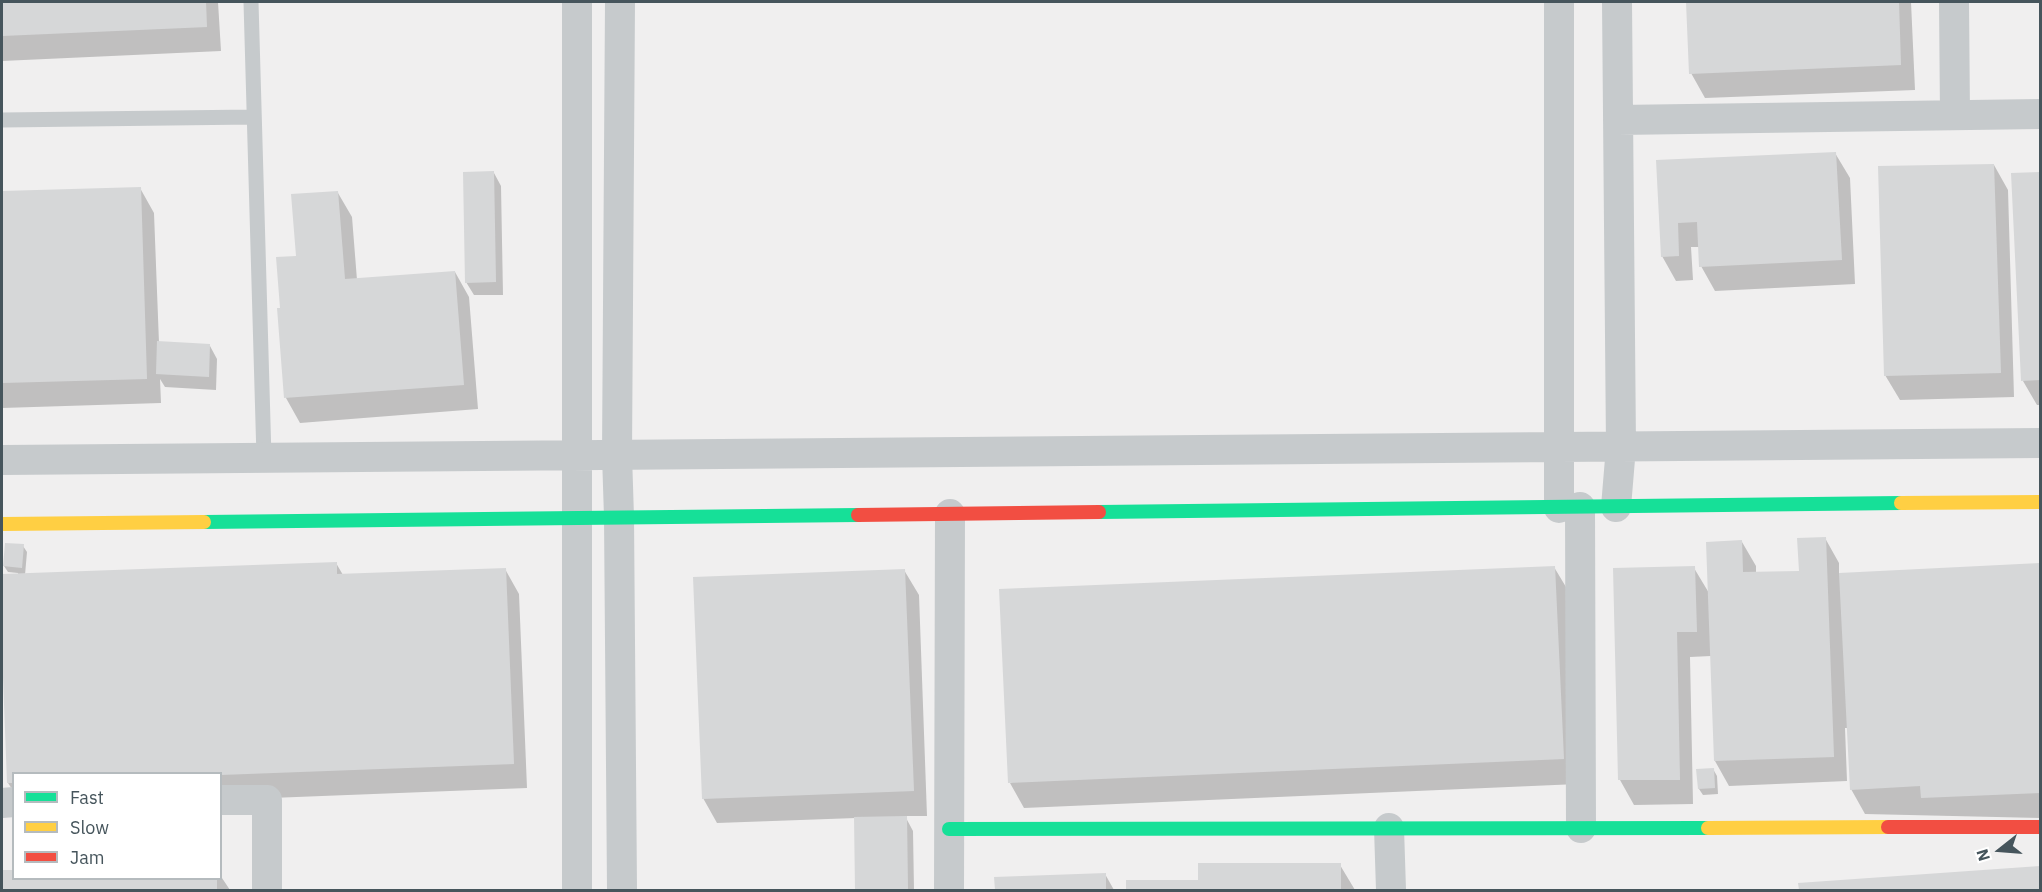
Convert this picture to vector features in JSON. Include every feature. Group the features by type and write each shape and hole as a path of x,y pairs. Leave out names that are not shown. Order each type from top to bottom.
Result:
{"street":[{"path":"577,2 577,891"},
{"path":"620,2 617,455 622,891"},
{"path":"1559,2 1559,447 1570,507 1581,828"},
{"path":"1616,507 1621,447 1617,2"},
{"path":"1954,2 1955,115"},
{"path":"1618,120 2040,114"},
{"path":"2,460 2040,443"},
{"path":"2,524 2040,502"},
{"path":"949,891 950,514"},
{"path":"222,800 267,800 267,891"},
{"path":"949,829 2040,827"},
{"path":"1389,828 1391,891"}],"lane":[{"path":"251,2 264,458"},
{"path":"2,120 254,117"}],"building":[{"path":"2,2 206,2 207,27 2,36"},
{"path":"1686,2 1899,2 1901,65 1689,74"},
{"path":"1836,152 1842,260 1699,267 1697,222 1678,223 1679,256 1661,257 1656,160"},
{"path":"1994,164 2001,373 1884,376 1878,166"},
{"path":"494,171 496,282 465,283 463,172"},
{"path":"2040,172 2040,380 2021,381 2011,173"},
{"path":"141,187 147,379 2,383 2,191"},
{"path":"338,191 345,279 455,271 464,385 284,398 277,308 280,308 276,257 296,256 291,194"},
{"path":"157,341 210,344 209,377 156,374"},
{"path":"1826,537 1834,757 1714,761 1706,542 1742,540 1743,572 1799,571 1797,538"},
{"path":"5,543 24,544 22,568 3,566"},
{"path":"337,562 337,574 506,568 514,764 222,775 222,772 12,772 12,783 7,783 2,651 2,574"},
{"path":"2040,563 2040,793 1921,798 1920,786 1850,790 1839,573"},
{"path":"1555,566 1564,759 1008,783 999,589"},
{"path":"1695,566 1697,632 1677,632 1680,780 1618,780 1613,568"},
{"path":"905,569 914,791 702,799 693,577"},
{"path":"1714,768 1715,788 1698,789 1696,769"},
{"path":"907,816 908,890 855,890 854,817"},
{"path":"1198,863 1341,863 1341,890 1126,890 1126,880 1198,880"},
{"path":"2040,866 2040,890 1799,890 1798,883"},
{"path":"2,870 12,870 12,880 217,880 217,890 2,890"},
{"path":"1106,873 1106,890 995,890 994,877"}],"traffic: fast":[{"path":"1099,512 1901,503"},
{"path":"204,522 858,515"},
{"path":"949,829 1708,828"}],"traffic: slow":[{"path":"1901,503 2040,502"},
{"path":"2,524 204,522"},
{"path":"1708,828 1888,827"}],"traffic: jam":[{"path":"858,515 1099,512"},
{"path":"1888,827 2040,827"}]}
